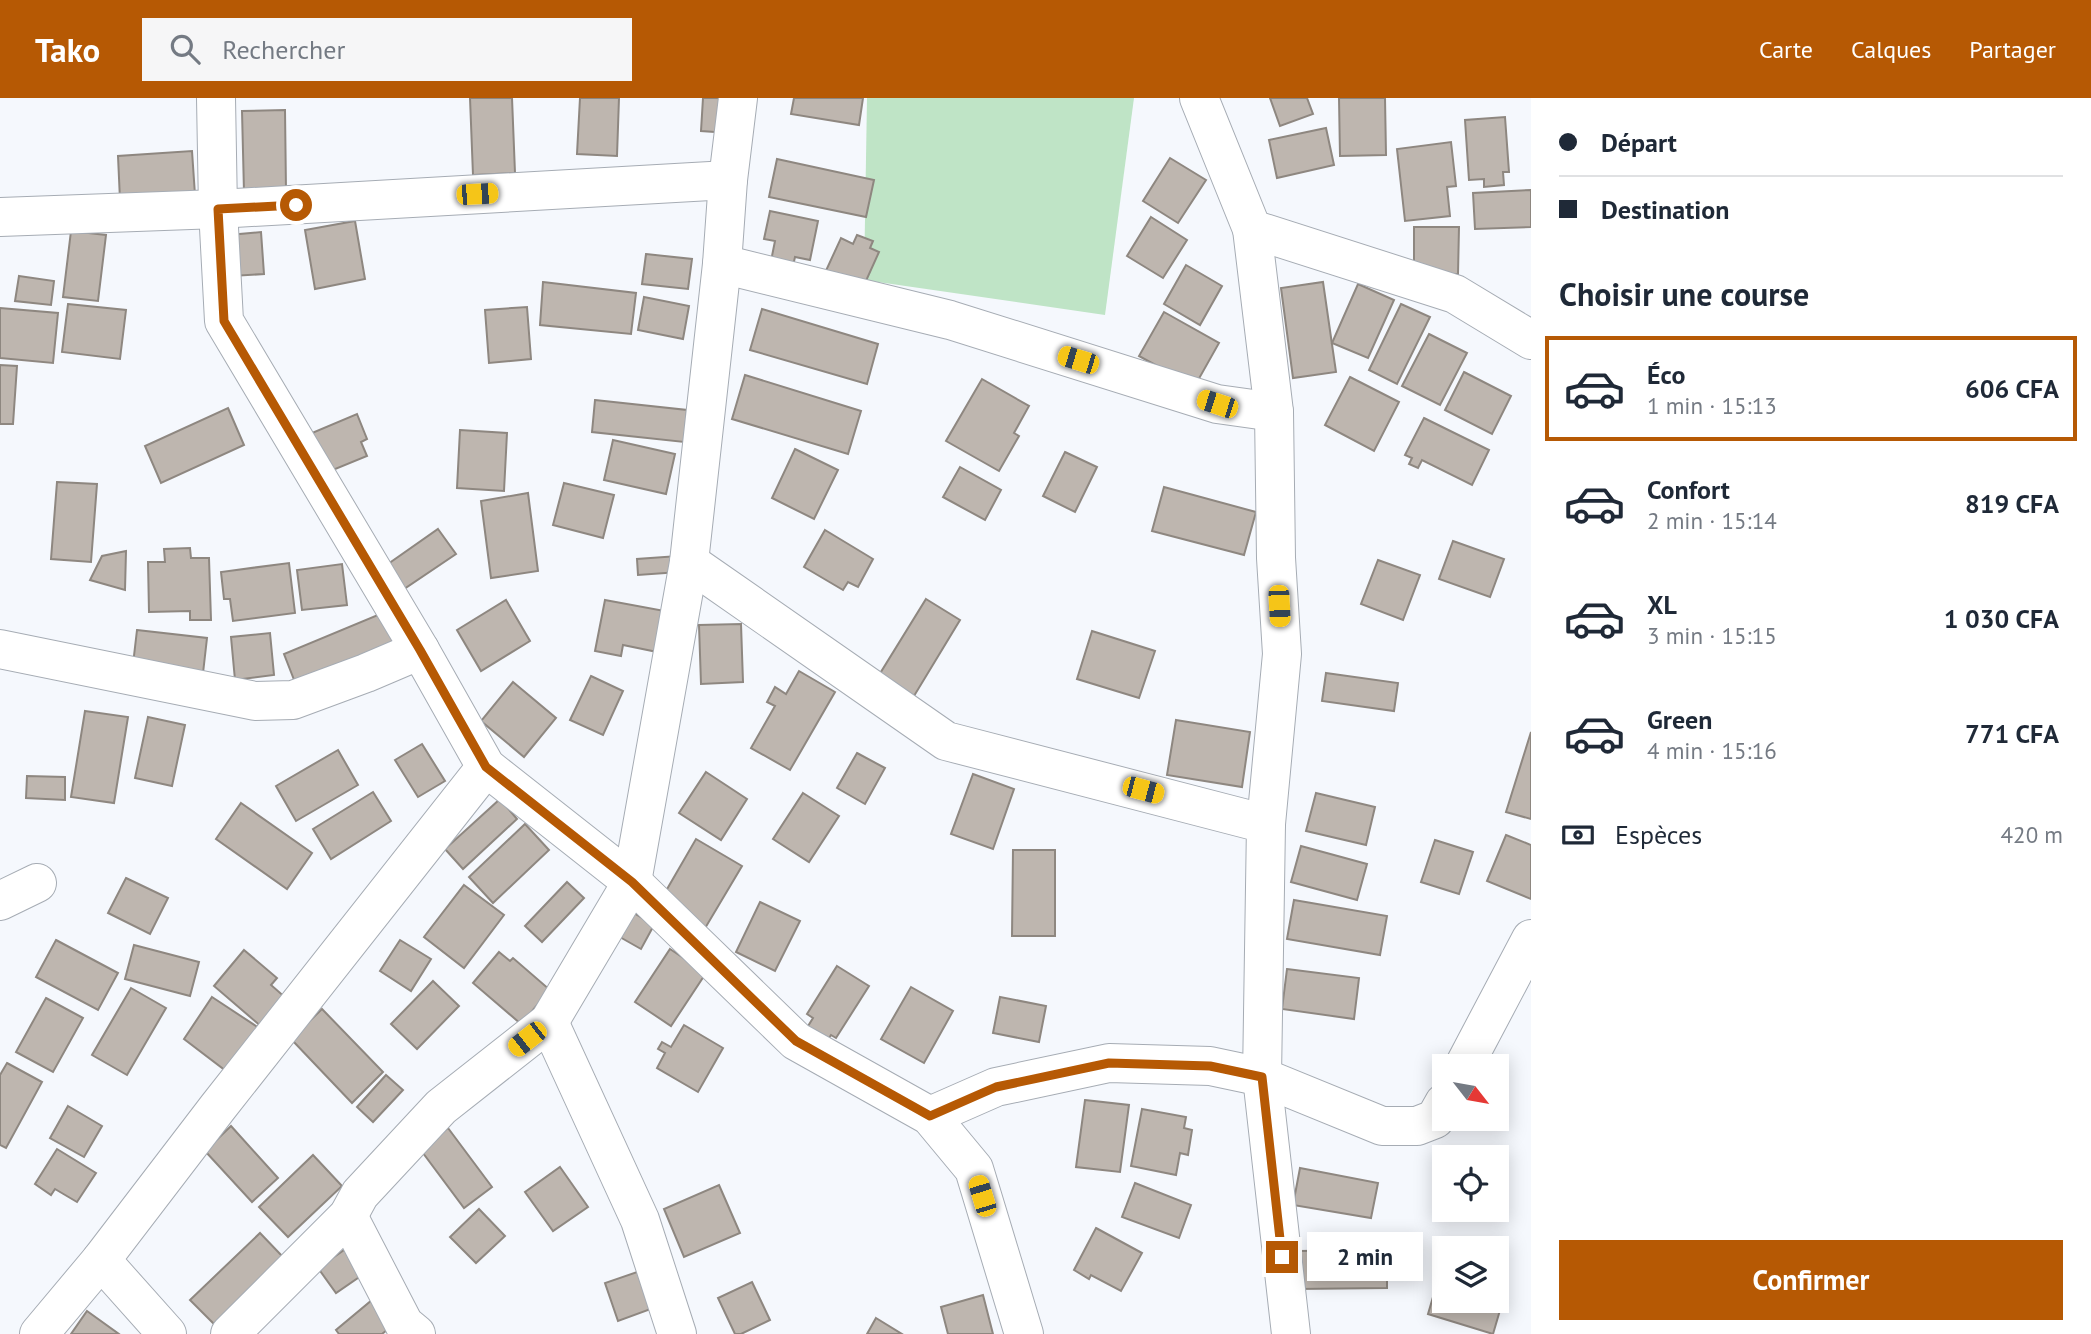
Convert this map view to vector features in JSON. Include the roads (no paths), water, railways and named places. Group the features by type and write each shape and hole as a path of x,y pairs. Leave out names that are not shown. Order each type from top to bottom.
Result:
{"street":[{"path":"216,98 224,321 420,650 486,767 632,882 796,1041 930,1116 974,1169 1024,1334"},
{"path":"230,1334 348,1216 360,1194 441,1107 549,1022 632,882 688,562 738,98"},
{"path":"1199,98 1252,229 1274,412 1276,558 1282,654 1266,824 1262,1077 1291,1334"},
{"path":"0,217 218,209 728,180"},
{"path":"1252,229 1455,294 1531,340"},
{"path":"722,264 950,320 1217,404 1274,412"},
{"path":"688,562 946,741 1266,824"},
{"path":"0,649 255,701 293,700 420,650"},
{"path":"39,1334 101,1260 486,767"},
{"path":"0,901 37,883"},
{"path":"1470,1054 1531,939"},
{"path":"549,1022 640,1220 677,1334"},
{"path":"930,1116 996,1087 1109,1063 1210,1066 1262,1077 1382,1126 1417,1126 1432,1120"},
{"path":"348,1216 404,1324 416,1334"},
{"path":"101,1260 167,1334"}]}
